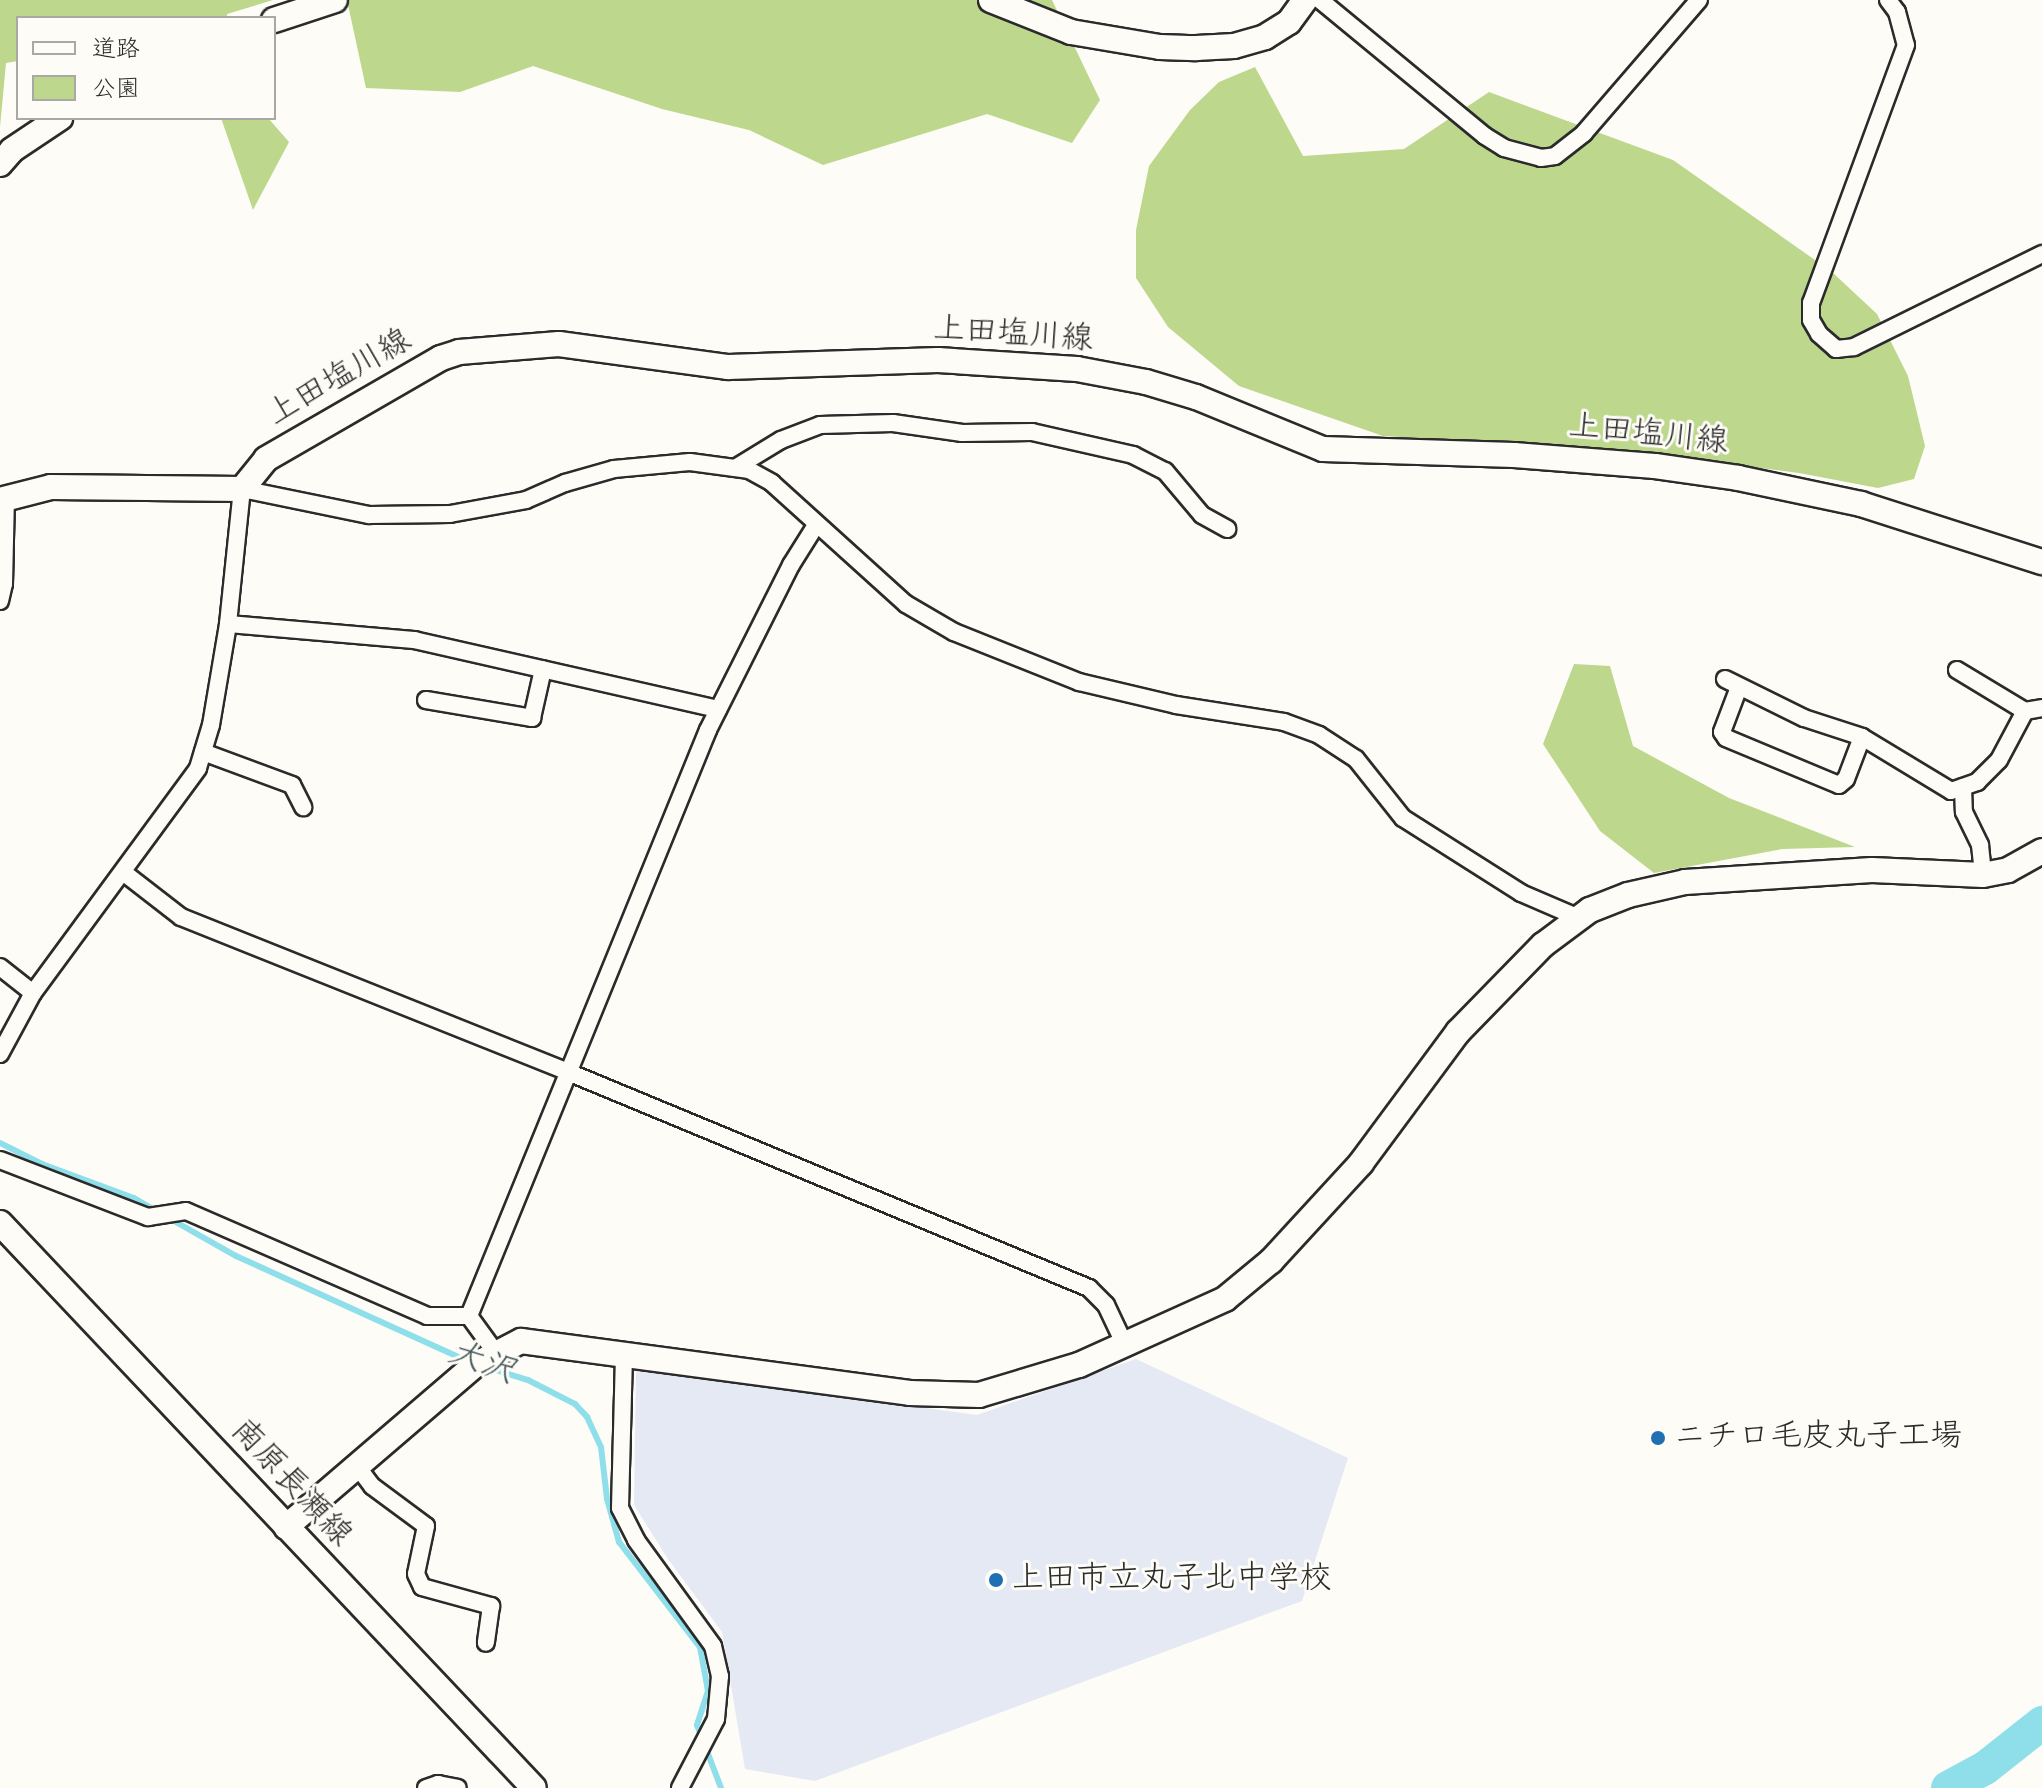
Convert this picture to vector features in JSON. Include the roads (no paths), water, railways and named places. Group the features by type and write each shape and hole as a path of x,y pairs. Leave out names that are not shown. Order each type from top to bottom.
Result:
{"main road":[{"path":"276,19 335,0"},
{"path":"991,0 1071,32 1145,45 1196,48 1234,46 1265,37 1289,22 1305,0"},
{"path":"0,164 12,150 57,120"},
{"name":"上田塩川線","path":"242,489 266,459 441,358 459,352 559,344 728,367 938,360 1077,369 1146,382 1196,397 1323,449 1514,455 1655,466 1738,478 1861,504 2042,562"},
{"path":"3,500 51,487 242,489"},
{"path":"286,1527 475,1365 521,1341 910,1393 979,1395 1079,1365 1225,1299 1271,1261 1361,1163 1458,1032 1543,945 1577,917 1628,895 1685,882 1872,870 1983,875 2022,864 2042,851"},
{"name":"南原長瀬線","path":"0,1223 529,1787"}],"street":[{"path":"1320,0 1485,136 1504,148 1541,158 1555,156 1584,133 1699,0"},
{"path":"1888,0 1897,12 1906,45 1811,303 1811,320 1819,334 1836,349 1854,347 2042,254"},
{"path":"735,468 781,440 820,425 893,423 962,433 1032,432 1133,455 1165,471 1202,515 1227,529"},
{"path":"0,1054 33,993 198,768 211,725 228,624 242,489 369,515 450,514 526,500 565,483 614,469 690,462 749,470 772,483 906,604 954,632 1012,658 1079,682 1176,705 1284,722 1319,735 1356,759 1403,818 1521,893 1577,917"},
{"path":"0,601 4,584 3,500"},
{"path":"469,1316 718,709 791,565 816,525"},
{"path":"228,624 414,640 718,709"},
{"path":"426,700 532,718 543,669"},
{"path":"1862,737 1846,779 1839,785 1726,738 1722,732 1732,683 1804,718 1862,737 1951,791 1977,782 1999,760 2033,709 1957,670"},
{"path":"203,752 292,785 303,807"},
{"path":"1963,787 1964,812 1980,845 1983,875"},
{"path":"123,872 181,917 568,1072 1089,1288 1106,1305 1124,1343"},
{"path":"0,967 33,993"},
{"path":"0,1160 148,1217 186,1211 427,1316 469,1316"},
{"path":"469,1316 496,1353"},
{"path":"624,1355 620,1508 636,1540 713,1646 720,1676 716,1719 697,1749 680,1788"},
{"path":"357,1466 372,1486 426,1526 416,1574 422,1587 491,1606 486,1643"},
{"path":"426,1788 438,1784 458,1788"}],"waterway":[{"name":"大沢","path":"0,1143 42,1164 134,1198 158,1212"},
{"name":"大沢","path":"167,1217 236,1256 467,1361"},
{"name":"大沢","path":"486,1367 528,1380 575,1404 587,1417 601,1447 607,1499 619,1542 700,1647 708,1691 697,1725 721,1788"},
{"path":"1948,1788 1985,1768 2042,1723"}],"place":[{"name":"ニチロ毛皮丸子工場","path":"1658,1438"},
{"name":"上田市立丸子北中学校","path":"996,1580"}]}
